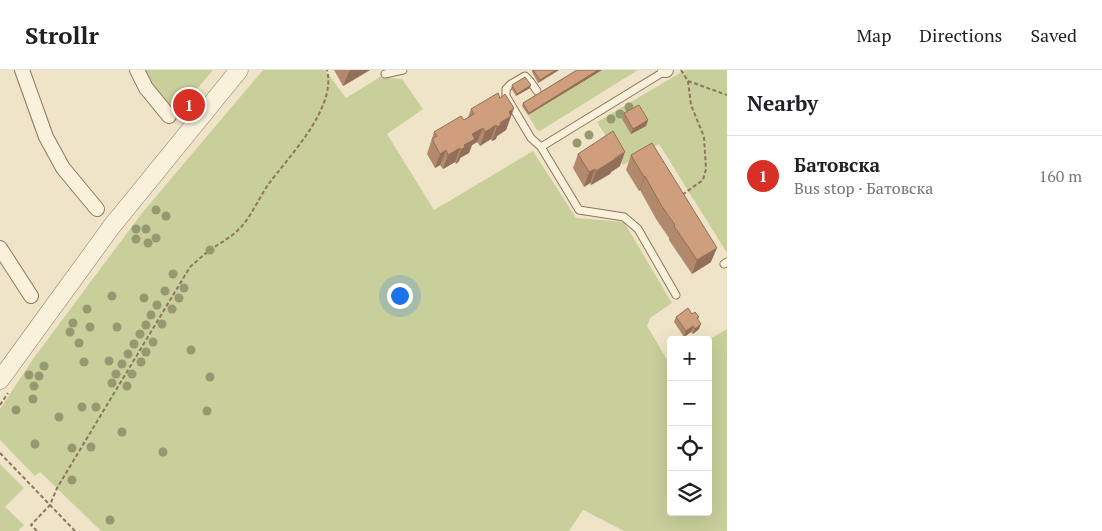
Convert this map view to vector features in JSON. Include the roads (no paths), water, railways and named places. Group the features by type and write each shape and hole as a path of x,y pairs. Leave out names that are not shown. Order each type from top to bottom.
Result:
{"street":[{"path":"22,70 46,137 63,168 97,209"},
{"path":"137,70 146,88 168,116"},
{"path":"0,380 112,226 239,70"},
{"path":"0,248 31,296"}],"lane":[{"path":"385,74 403,70"},
{"path":"541,147 665,70"},
{"path":"537,91 525,76 506,89 506,96 531,138 541,147 579,210 624,217 638,229 676,295"}],"place":[{"name":"Батовска","path":"189,105"}]}
